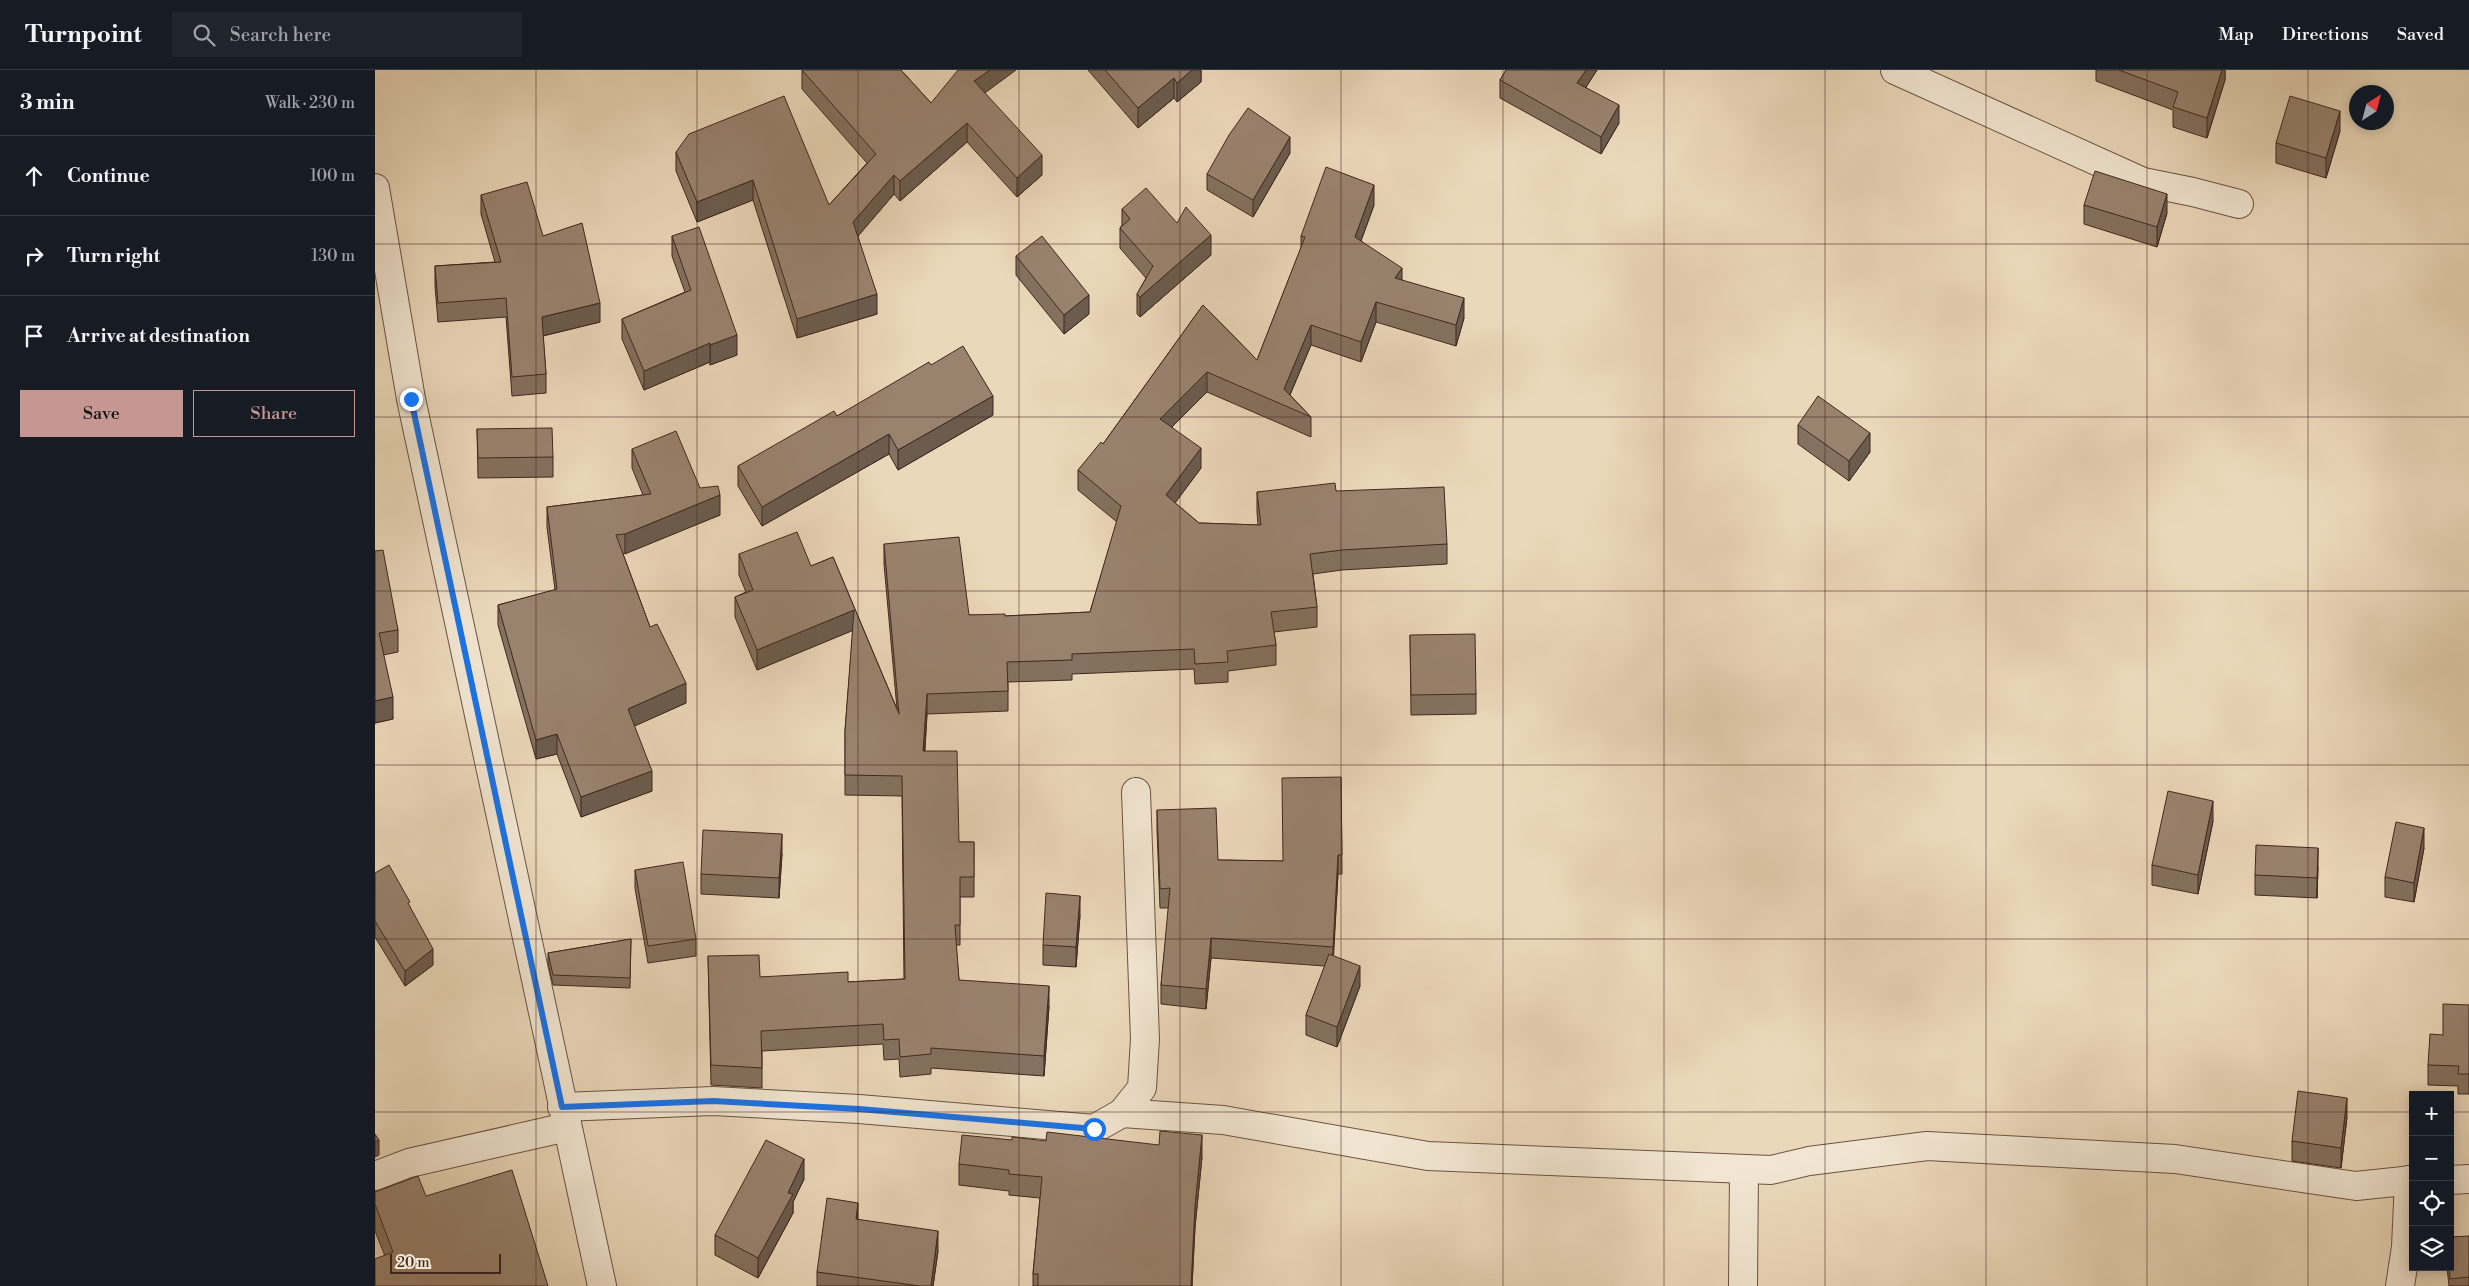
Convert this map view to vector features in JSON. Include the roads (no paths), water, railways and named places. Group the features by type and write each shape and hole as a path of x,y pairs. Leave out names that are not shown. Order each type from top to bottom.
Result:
{"street":[{"path":"1895,70 2143,182 2239,204"},
{"path":"375,188 411,399 564,1117 602,1286"},
{"path":"375,1176 409,1163 564,1117 713,1101 887,1111 1094,1129 1122,1113 1142,1088 1145,1039 1136,792"},
{"path":"1122,1113 1223,1120 1428,1156 1596,1161 1771,1170 1809,1161 1927,1146 2175,1159 2356,1186 2409,1180"},
{"path":"1743,1286 1744,1169"},
{"path":"2454,1180 2469,1179"},
{"path":"2400,1286 2406,1247 2411,1181"}]}
